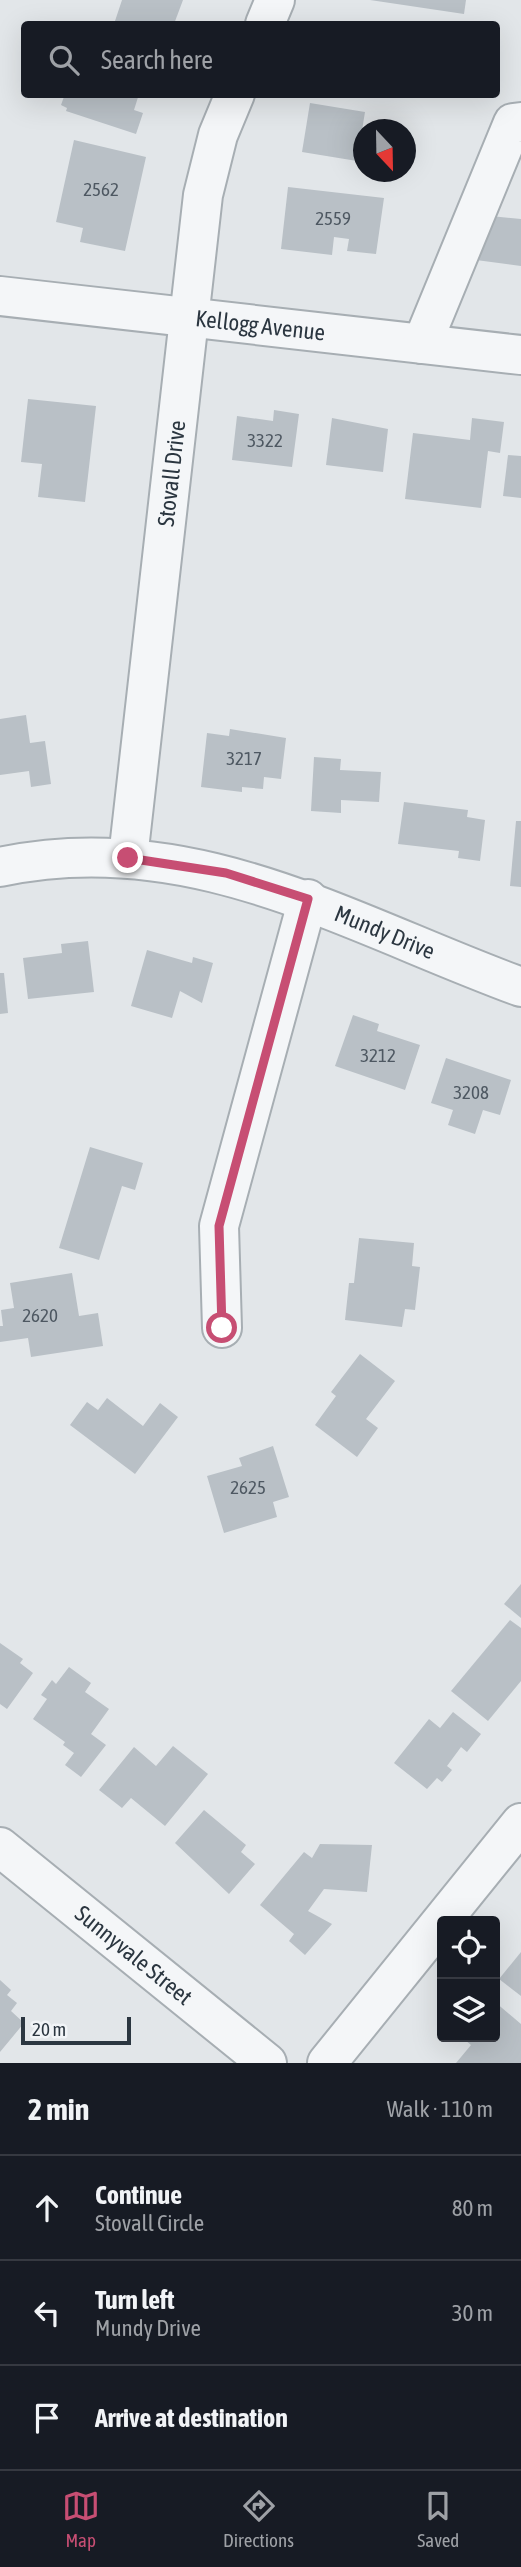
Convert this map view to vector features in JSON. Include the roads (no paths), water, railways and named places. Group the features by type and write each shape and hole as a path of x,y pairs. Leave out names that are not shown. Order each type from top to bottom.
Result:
{"street":[{"path":"266,21 275,0"},
{"name":"Stovall Drive","path":"128,858 187,316 203,195 218,135 233,98"},
{"path":"422,344 513,123 521,122"},
{"name":"Kellogg Avenue","path":"0,296 521,355"},
{"name":"Mundy Drive","path":"0,867 30,861 128,858 226,873 308,899 521,988"},
{"path":"222,1328 219,1226 308,899"},
{"path":"327,2063 521,1823"},
{"name":"Sunnyvale Street","path":"0,1847 267,2063"}]}
